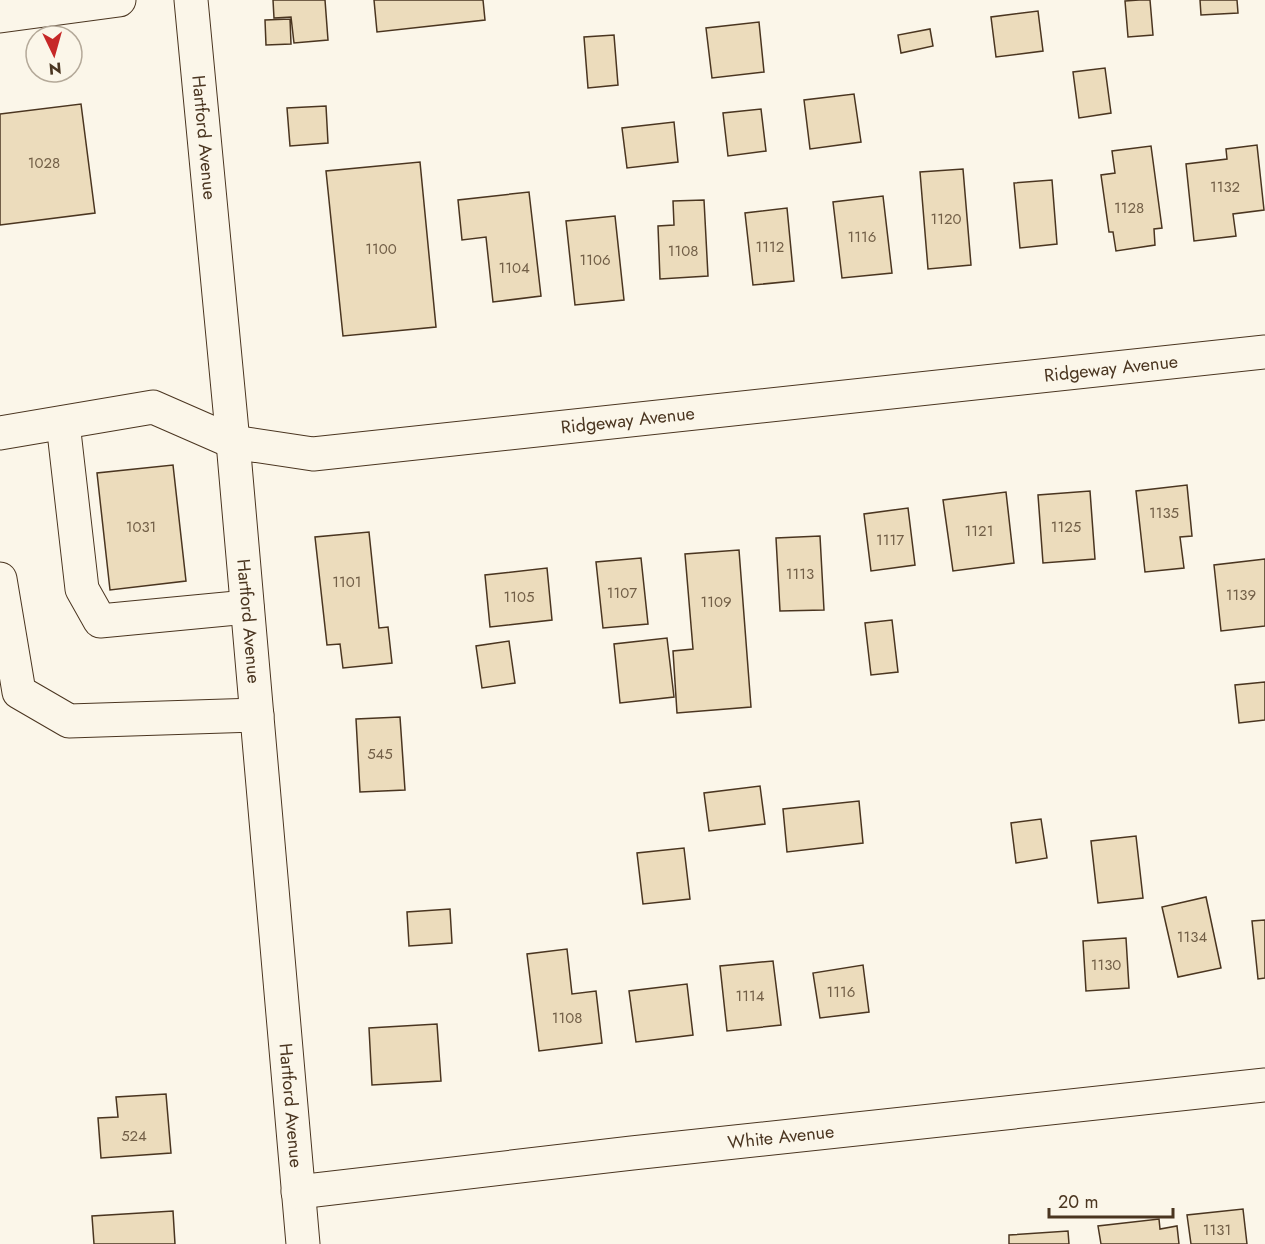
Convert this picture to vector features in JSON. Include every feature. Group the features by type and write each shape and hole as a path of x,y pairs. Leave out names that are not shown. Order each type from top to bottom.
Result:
{"street":[{"path":"0,16 120,0"},
{"name":"Hartford Avenue","path":"191,0 233,442 303,1244"},
{"name":"Ridgeway Avenue","path":"0,433 153,407 233,442 313,454 1265,352"},
{"path":"63,423 82,589 100,621 247,606"},
{"path":"0,579 19,692 69,721 257,715"},
{"name":"White Avenue","path":"298,1192 632,1153 1265,1085"}],"building":[{"path":"273,0 325,0 328,40 294,43 291,17 274,18"},
{"path":"374,0 483,0 485,20 377,32"},
{"path":"1150,0 1153,35 1128,37 1125,1"},
{"path":"1200,0 1237,0 1238,13 1201,15"},
{"path":"1038,11 1043,51 996,57 991,17"},
{"path":"290,19 291,44 266,45 265,20"},
{"path":"759,22 764,72 712,78 706,28"},
{"path":"930,29 933,46 901,53 898,35"},
{"path":"614,35 618,85 588,88 584,37"},
{"path":"1105,68 1111,113 1079,118 1073,72"},
{"path":"854,94 861,142 810,149 804,100"},
{"path":"81,104 95,213 0,225 0,114"},
{"path":"326,106 328,143 290,146 287,108"},
{"path":"761,109 766,151 728,156 723,113"},
{"path":"674,122 678,162 627,168 622,128"},
{"path":"1257,145 1264,210 1233,214 1236,236 1194,241 1186,164 1227,159 1226,149"},
{"path":"1151,146 1162,228 1154,229 1155,245 1116,251 1113,232 1109,232 1101,175 1115,173 1112,151"},
{"path":"420,162 436,327 343,336 326,171"},
{"path":"963,169 971,265 928,269 920,172"},
{"path":"1052,180 1057,244 1020,248 1014,183"},
{"path":"529,192 541,296 493,302 486,237 462,240 458,200"},
{"path":"883,196 892,273 842,278 833,202"},
{"path":"704,200 708,276 660,279 658,226 674,225 673,201"},
{"path":"787,208 794,281 753,285 745,213"},
{"path":"615,216 624,300 575,305 566,221"},
{"path":"173,465 186,581 110,590 97,473"},
{"path":"1187,485 1192,536 1180,537 1184,568 1145,572 1136,491"},
{"path":"1090,491 1095,559 1043,563 1038,495"},
{"path":"1006,492 1014,563 953,571 943,500"},
{"path":"908,508 915,565 871,571 864,514"},
{"path":"369,532 379,628 388,627 392,663 343,668 340,644 327,645 315,537"},
{"path":"820,536 824,610 780,611 776,538"},
{"path":"739,550 751,707 677,713 673,651 693,649 685,554"},
{"path":"641,558 648,624 603,628 596,562"},
{"path":"1265,559 1265,626 1221,631 1214,565"},
{"path":"547,568 552,620 490,627 485,575"},
{"path":"892,620 898,672 871,675 865,623"},
{"path":"667,638 674,697 620,703 614,644"},
{"path":"509,641 515,683 482,688 476,646"},
{"path":"1265,682 1265,720 1239,723 1235,685"},
{"path":"400,717 405,790 360,792 356,719"},
{"path":"760,786 765,824 709,831 704,793"},
{"path":"859,801 863,843 787,852 783,809"},
{"path":"1041,819 1047,858 1016,863 1011,823"},
{"path":"1136,836 1143,898 1098,903 1091,841"},
{"path":"684,848 690,899 643,904 637,853"},
{"path":"1206,897 1221,968 1178,977 1162,907"},
{"path":"450,909 452,943 409,946 407,912"},
{"path":"1265,920 1265,978 1258,979 1252,921"},
{"path":"1126,938 1129,988 1086,991 1083,941"},
{"path":"567,949 572,994 596,991 602,1043 539,1051 527,954"},
{"path":"773,961 781,1025 727,1031 720,966"},
{"path":"863,965 869,1012 820,1018 813,973"},
{"path":"687,984 693,1035 636,1042 629,991"},
{"path":"437,1024 441,1081 372,1085 369,1028"},
{"path":"166,1094 171,1153 101,1158 98,1118 118,1117 116,1097"},
{"path":"1243,1209 1247,1244 1191,1244 1187,1215"},
{"path":"173,1211 175,1244 94,1244 92,1216"},
{"path":"1159,1219 1160,1229 1177,1226 1179,1244 1101,1244 1098,1226"},
{"path":"1068,1231 1069,1244 1009,1244 1009,1235"}]}
